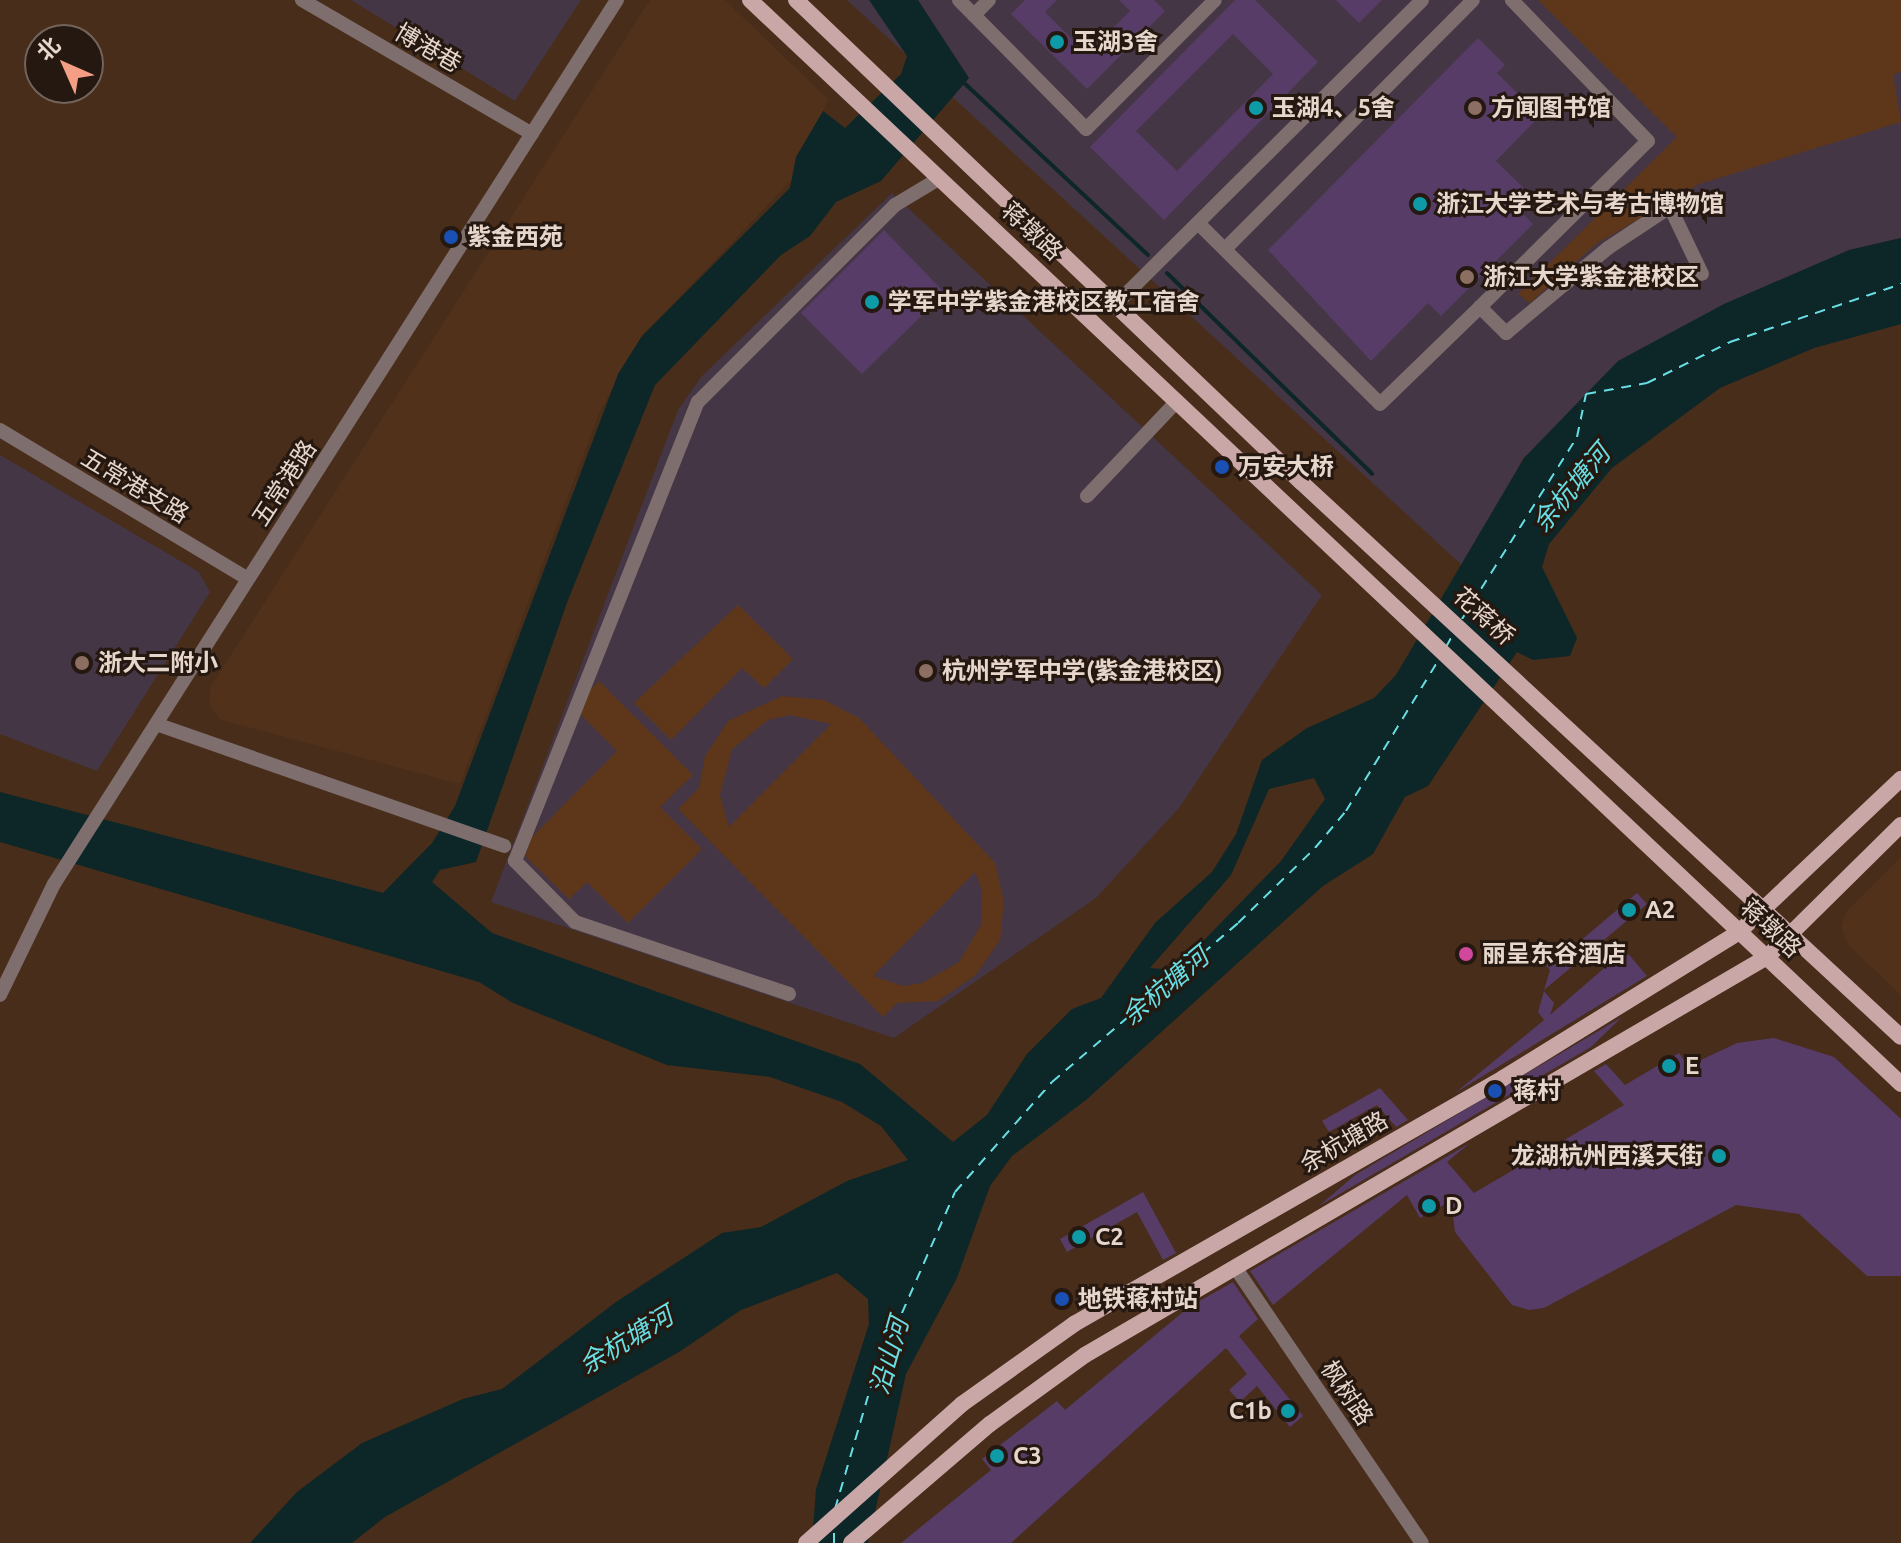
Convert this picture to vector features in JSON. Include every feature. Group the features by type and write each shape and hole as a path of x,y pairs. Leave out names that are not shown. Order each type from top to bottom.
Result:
{"main road":[{"name":"蒋墩路","path":"750,0 1901,1084"},
{"name":"蒋墩路","path":"796,0 1301,482"},
{"name":"花蒋桥","path":"1301,482 1634,785"},
{"name":"余杭塘路","path":"806,1543 962,1404 1074,1324 1527,1063 1739,932 1768,909 1901,779"},
{"name":"蒋墩路","path":"1634,785 1901,1037"},
{"path":"851,1543 902,1497 1085,1355 1767,957 1901,825"}],"street":[{"name":"博港巷","path":"302,0 532,134"},
{"name":"五常港路","path":"0,995 54,884 617,0"},
{"path":"959,0 1086,129 1215,0"},
{"path":"974,15 989,0"},
{"path":"1114,306 1422,0"},
{"path":"1225,249 1473,0"},
{"path":"1199,224 1380,404 1648,141 1512,0"},
{"path":"789,994 575,922 515,861 698,402 895,205 940,178"},
{"path":"1480,307 1506,333 1608,248 1670,207 1702,274"},
{"path":"1087,496 1177,401"},
{"name":"五常港支路","path":"0,430 248,579"},
{"path":"156,724 439,826 504,846"},
{"name":"枫树路","path":"1235,1267 1422,1543"}],"shaded area":[{"path":"351,0 581,0 515,101"},
{"path":"650,0 725,0 828,99 823,111 828,142 642,336 600,411 460,784 221,720 209,706 211,686"},
{"name":"浙江大学紫金港校区","path":"847,0 1901,0 1901,238 1849,250 1524,457 1464,567"},
{"path":"1538,0 1901,0 1901,71 1893,75 1901,122 1699,184 1596,244 1530,303 1518,294 1677,137"},
{"name":"杭州学军中学(紫金港校区)","path":"892,193 1322,595 1179,808 1096,898 894,1038 491,902 678,410 701,377"},
{"name":"浙大二附小","path":"0,455 199,572 210,592 97,771 0,734"},
{"path":"738,605 793,659 764,688 742,668 671,740 634,703"},
{"path":"599,681 693,775 660,807 702,849 628,923 587,882 569,899 525,856 532,837 617,751 580,714 585,695"},
{"path":"782,696 824,700 859,718 995,863 1004,902 1000,940 976,975 938,1001 897,1003 883,1017 678,809 699,788 705,756 728,721","holes":["790,715 831,724 729,827 720,795 732,749 768,720","975,872 982,890 981,925 959,962 922,983 903,986 873,976"]},
{"path":"1901,857 1901,995 1848,945 1841,926 1846,912"}],"water":[{"path":"869,0 918,0 969,78 881,181 836,202 810,236 781,255 655,385 568,600 476,862 440,870 432,882 492,933 860,1064 953,1142 987,1115 1027,1054 1072,1009 1101,998 1155,923 1212,872 1236,834 1262,760 1307,728 1374,698 1396,675 1524,458 1618,361 1724,304 1849,250 1901,238 1901,324 1814,348 1720,388 1612,468 1549,544 1542,567 1577,638 1570,656 1533,660 1517,652 1428,786 1405,797 1373,854 1323,886 1086,1100 1012,1156 990,1186 957,1278 906,1374 868,1543 812,1543 816,1489 869,1324 868,1299 837,1273 741,1310 679,1352 385,1517 352,1543 250,1543 297,1492 362,1443 463,1399 502,1389 616,1302 722,1233 761,1227 847,1181 908,1160 881,1126 842,1102 770,1077 667,1065 513,1003 479,982 0,842 0,792 383,893 432,843 455,806 618,374 642,336 790,188 796,157 823,111 845,128 901,74 907,56","holes":["1314,778 1325,799 1281,861 1175,970 1150,968 1231,875 1269,789"]}],"building":[{"name":"玉湖3舍","path":"1025,0 1057,0 1045,12 1087,54 1130,11 1119,0 1154,0 1165,11 1087,89 1011,14"},
{"name":"玉湖4、5舍","path":"1235,0 1255,0 1318,62 1164,220 1090,147","holes":["1233,34 1273,74 1177,171 1136,131"]},
{"path":"1336,0 1382,0 1359,23"},
{"name":"浙江大学艺术与考古博物馆","path":"1478,38 1505,65 1497,73 1540,116 1496,161 1534,198 1520,211 1533,224 1441,316 1428,303 1371,361 1268,250"},
{"name":"学军中学紫金港校区教工宿舍","path":"884,230 945,293 862,374 801,313"},
{"path":"1637,893 1647,904 1544,990 1550,970 1538,956 1548,947 1559,959"},
{"path":"1625,950 1647,976 1455,1093 1544,1020 1538,1012 1544,991 1554,1003 1550,1015"},
{"path":"1622,1017 1591,1047 1319,1206 1355,1175"},
{"name":"龙湖杭州西溪天街","path":"1774,1038 1834,1057 1901,1119 1901,1276 1867,1276 1799,1214 1736,1205 1544,1308 1529,1310 1512,1305 1455,1232 1451,1201 1420,1218 1407,1195 1273,1305 1250,1271 1470,1143 1447,1162 1474,1193 1624,1105 1594,1071 1606,1064 1625,1085 1679,1053 1688,1066 1737,1043"},
{"path":"1380,1088 1408,1120 1396,1127 1377,1105 1329,1132 1322,1121"},
{"path":"1143,1192 1176,1253 1163,1260 1137,1212 1067,1252 1060,1239"},
{"path":"1233,1282 1258,1319 1239,1336 1303,1416 1290,1427 1257,1386 1240,1402 1229,1390 1247,1374 1226,1348 1011,1543 901,1543 991,1470 982,1459 1057,1401 1065,1410 1189,1307"}],"waterway":[{"path":"961,80 1148,255"},
{"path":"1167,273 1372,474"}],"ferry route":[{"path":"1462,619 1577,437 1586,394 1647,383 1730,342 1901,284"},
{"path":"1446,647 1455,631"},
{"path":"835,1509 873,1379 955,1192 1052,1082 1238,923 1315,848 1346,811 1439,659"},
{"path":"834,1528 834,1543"}],"place":[{"name":"玉湖3舍","path":"1057,42"},
{"name":"玉湖4、5舍","path":"1256,108"},
{"name":"方闻图书馆","path":"1475,108"},
{"name":"浙江大学艺术与考古博物馆","path":"1420,204"},
{"name":"紫金西苑","path":"451,237"},
{"name":"浙江大学紫金港校区","path":"1467,277"},
{"name":"学军中学紫金港校区教工宿舍","path":"872,302"},
{"name":"万安大桥","path":"1222,467"},
{"name":"浙大二附小","path":"82,663"},
{"name":"杭州学军中学(紫金港校区)","path":"926,671"},
{"name":"A2","path":"1629,910"},
{"name":"丽呈东谷酒店","path":"1466,954"},
{"name":"E","path":"1669,1066"},
{"name":"蒋村","path":"1495,1091"},
{"name":"龙湖杭州西溪天街","path":"1719,1156"},
{"name":"D","path":"1429,1206"},
{"name":"C2","path":"1079,1237"},
{"name":"地铁蒋村站","path":"1062,1299"},
{"name":"C1b","path":"1288,1411"},
{"name":"C3","path":"997,1456"}],"water label":[{"name":"余杭塘河","path":"1571,488"},
{"name":"余杭塘河","path":"1165,986"},
{"name":"余杭塘河","path":"626,1340"},
{"name":"沿山河","path":"889,1356"}]}
